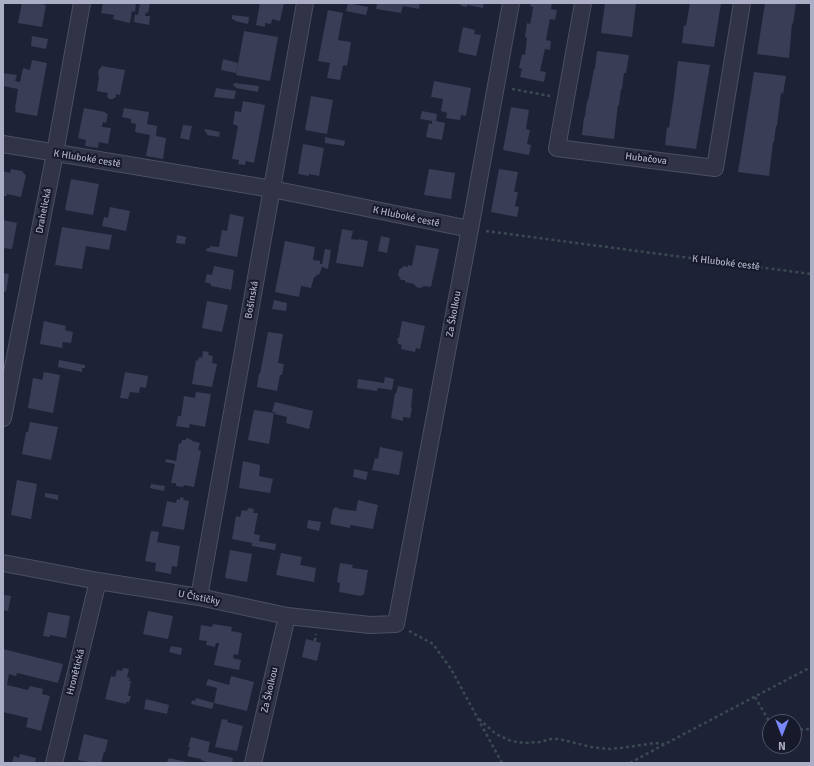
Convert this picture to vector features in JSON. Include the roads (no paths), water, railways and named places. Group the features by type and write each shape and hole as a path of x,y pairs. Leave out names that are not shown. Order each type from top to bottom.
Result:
{"street":[{"name":"Drahelická","path":"3,418 55,153 82,3"},
{"name":"Bošínská","path":"199,597 306,3"},
{"name":"Za Školkou","path":"396,624 511,3"},
{"name":"Hubačova","path":"583,3 557,148 715,168 742,3"},
{"name":"K Hluboké cestě","path":"3,144 272,189 470,229"},
{"name":"U Čističky","path":"3,563 98,581 199,597 287,616 370,625 396,624"},
{"name":"Hronětická","path":"54,763 98,581"},
{"name":"Za Školkou","path":"252,763 287,616"}]}
